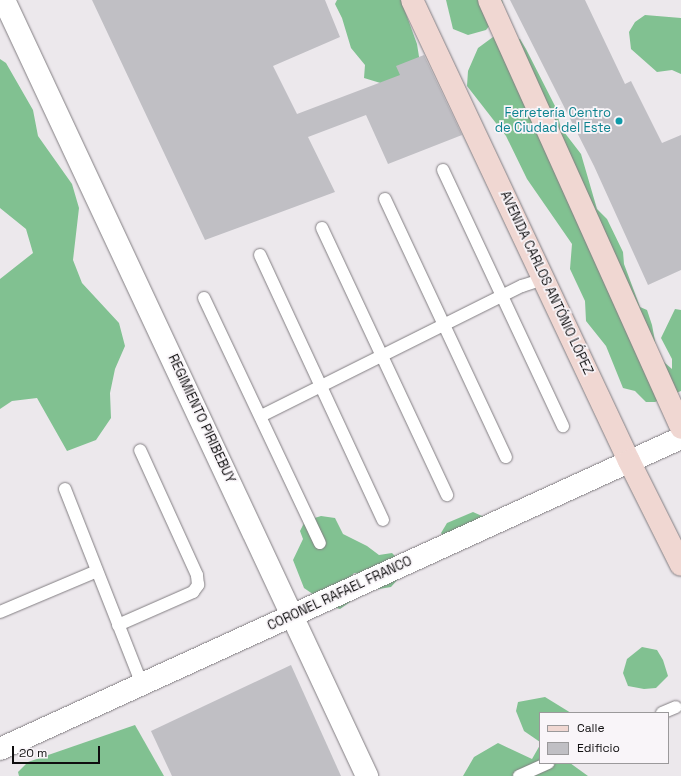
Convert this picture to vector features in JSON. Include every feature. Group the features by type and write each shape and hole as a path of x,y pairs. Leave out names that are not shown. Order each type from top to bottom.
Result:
{"main road":[{"name":"AVENIDA CARLOS ANTÓNIO LÓPEZ","path":"412,0 629,461 681,565"},
{"path":"489,0 681,428"}],"street":[{"name":"REGIMIENTO PIRIBEBUY","path":"4,0 294,615 367,776"},
{"name":"CORONEL RAFAEL FRANCO","path":"0,749 681,438"}],"lane":[{"path":"443,170 564,426"},
{"path":"385,199 506,457"},
{"path":"322,228 447,495"},
{"path":"260,255 383,520"},
{"path":"261,416 502,296 544,279"},
{"path":"204,298 320,543"},
{"path":"118,625 193,592 198,585 197,575 140,450"},
{"path":"65,489 142,684"},
{"path":"0,612 97,571"},
{"path":"664,712 676,707"},
{"path":"519,776 546,764"}],"green space":[{"path":"337,0 401,0 417,44 420,63 387,85 364,78 365,65 351,48 342,18 335,4"},
{"path":"446,0 502,0 504,8 486,30 468,35 453,29"},
{"path":"645,15 681,18 681,74 672,70 657,72 631,49 629,32 635,22"},
{"path":"493,37 520,39 526,49 555,106 561,128 581,154 597,209 607,219 623,252 624,264 640,307 647,310 652,325 658,357 672,369 672,359 661,338 675,309 681,310 681,391 655,402 646,402 635,391 623,388 606,346 586,321 585,301 570,269 572,244 527,179 506,136 467,86 468,71 478,48"},
{"path":"0,59 6,63 33,110 38,136 72,184 79,208 73,260 82,283 119,323 125,346 115,369 110,393 111,418 96,440 67,451 37,398 12,401 0,409 0,279 33,253 26,229 0,208"},
{"path":"473,512 491,520 453,551 441,533 447,523"},
{"path":"321,516 335,518 343,534 367,546 379,555 392,553 397,558 399,578 391,587 379,589 370,586 367,574 354,573 346,584 350,602 340,609 330,606 304,588 293,560 303,539 300,531 305,521"},
{"path":"642,647 657,650 663,660 668,676 656,688 644,689 628,686 623,673 627,659"},
{"path":"545,697 569,712 539,712 539,741 524,731 516,711 518,702"},
{"path":"135,725 164,776 19,776 18,772 28,762"},
{"path":"498,743 532,759 539,747 539,764 571,764 588,776 463,776 474,757"}],"building":[{"path":"92,0 325,0 340,37 273,66 297,114 400,75 396,66 424,55 462,135 388,164 366,115 308,137 335,192 205,240"},
{"path":"510,0 585,0 625,84 631,81 662,143 681,135 681,270 648,285 594,166"},
{"path":"291,665 341,776 172,776 151,731"}],"place":[{"name":"Ferretería Centro de Ciudad del Este","path":"619,121"}]}
